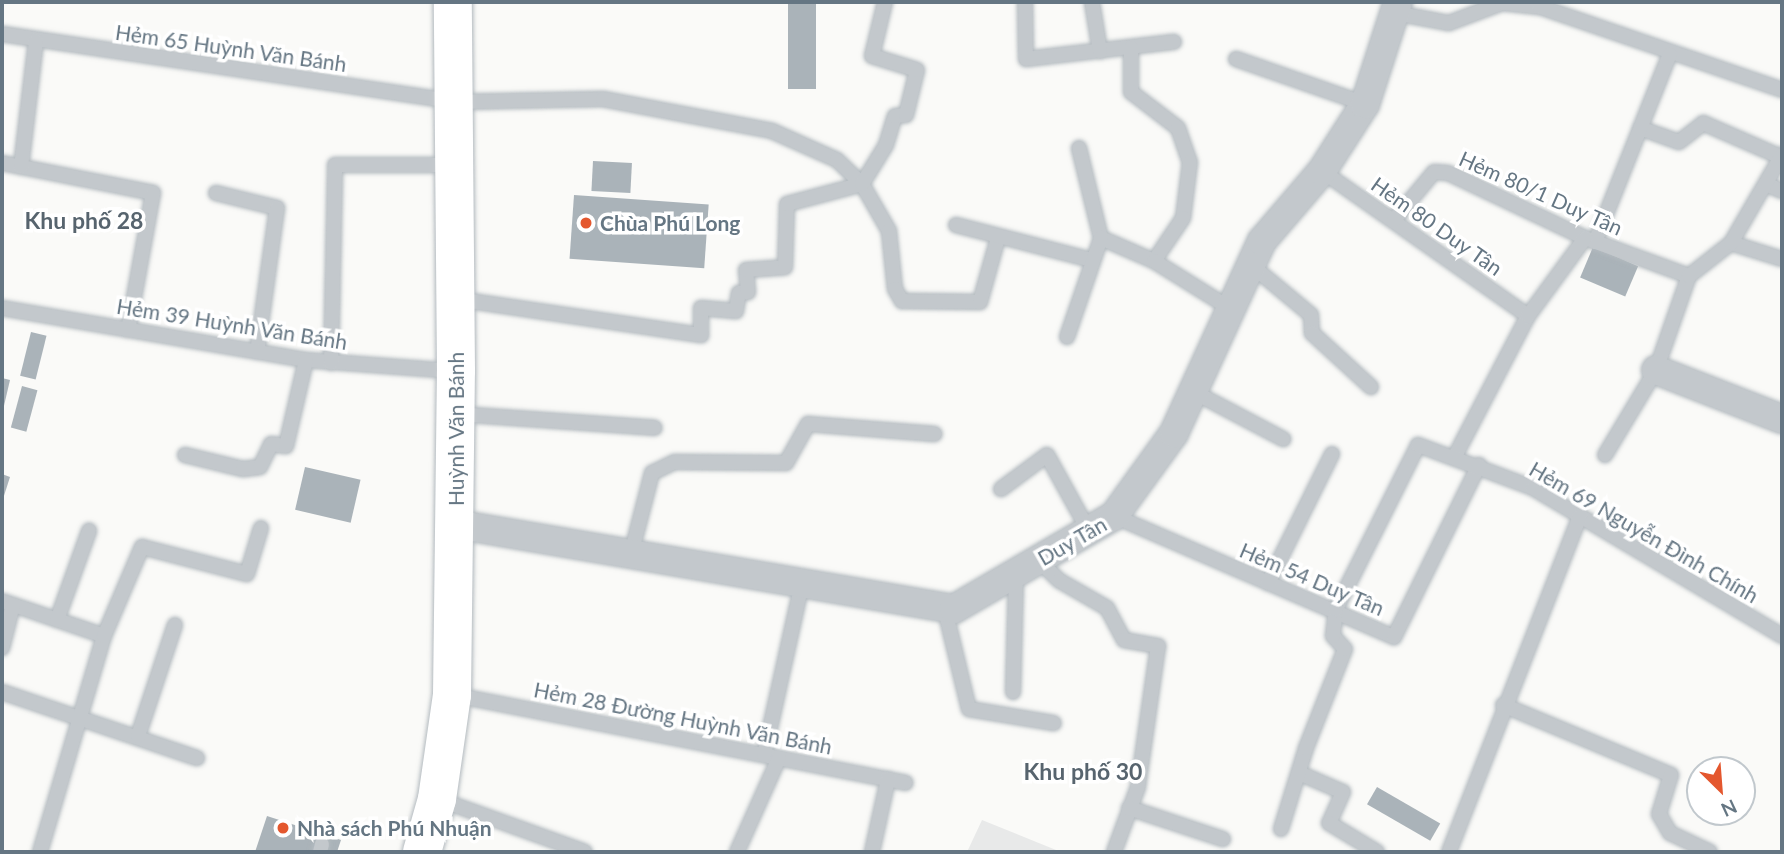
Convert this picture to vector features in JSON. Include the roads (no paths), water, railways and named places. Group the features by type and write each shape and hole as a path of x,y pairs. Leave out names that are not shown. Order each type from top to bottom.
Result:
{"street":[{"name":"Huỳnh Văn Bánh","path":"422,852 437,799 452,695 456,414 456,102 453,2"},
{"name":"Duy Tân","path":"946,610 1114,516 1174,433 1262,241 1322,171 1365,104 1397,8"},
{"path":"1656,370 1782,419"},
{"path":"455,524 946,610"}],"lane":[{"path":"456,299 701,335 701,309 736,311 739,293 748,292 746,270 785,267 787,204 862,184 886,145 895,116 906,115 917,70 872,56 885,2"},
{"path":"1025,2 1026,60 1174,43"},
{"path":"1092,2 1100,51"},
{"path":"1397,8 1449,23 1473,8 1502,4 1541,4 1670,54 1782,90"},
{"name":"Hẻm 65 Huỳnh Văn Bánh","path":"2,34 456,102 603,99 772,131 837,160 862,184 889,231 895,289 902,301 980,302 998,238"},
{"path":"21,167 36,41"},
{"path":"1131,48 1131,92 1178,128 1190,162 1183,218 1154,261"},
{"path":"1455,456 1528,316 1590,240 1670,54"},
{"path":"1236,59 1365,104"},
{"path":"1605,455 1656,370 1689,276 1731,243 1782,156 1703,123 1679,142 1640,128"},
{"path":"1066,337 1101,238 1079,148"},
{"path":"2,163 153,193 128,330"},
{"path":"331,363 335,165 456,165"},
{"name":"Hẻm 80 Duy Tân","path":"1322,171 1528,316"},
{"name":"Hẻm 80/1 Duy Tân","path":"1394,220 1434,172 1448,173 1590,240 1689,276"},
{"path":"1766,184 1782,191"},
{"path":"216,193 277,208 257,352"},
{"path":"956,225 1091,260"},
{"path":"1101,238 1154,261 1231,309"},
{"path":"1731,243 1782,259"},
{"path":"1251,265 1311,315 1312,333 1371,387"},
{"name":"Hẻm 39 Huỳnh Văn Bánh","path":"2,308 306,360 456,371"},
{"path":"185,455 243,470 260,467 271,444 286,446 306,360"},
{"path":"1194,392 1283,439"},
{"path":"456,414 655,428"},
{"path":"631,554 652,473 675,462 786,463 808,424 935,434"},
{"name":"Hẻm 69 Nguyễn Đình Chính","path":"1336,610 1418,445 1479,465 1580,516 1782,636"},
{"path":"1268,583 1332,454"},
{"path":"1001,489 1047,455 1090,531"},
{"name":"Hẻm 54 Duy Tân","path":"1114,516 1394,637 1479,465"},
{"path":"1449,852 1503,705 1580,516"},
{"path":"40,852 104,636 142,547 247,574 261,528"},
{"path":"57,620 89,531"},
{"path":"1013,692 1027,567 1060,581 1108,608 1124,640 1158,646 1138,787 1114,852"},
{"path":"764,755 802,583"},
{"path":"2,648 8,603 104,636"},
{"path":"946,610 969,709 1054,723"},
{"path":"1281,829 1345,649 1334,636 1336,610"},
{"path":"138,736 175,625"},
{"path":"2,692 80,716 197,758"},
{"name":"Hẻm 28 Đường Huỳnh Văn Bánh","path":"452,695 906,783"},
{"path":"1503,705 1671,775 1659,814 1670,833 1710,852"},
{"path":"737,852 779,758"},
{"path":"1299,774 1343,792 1329,823 1377,852"},
{"path":"872,852 888,779"},
{"path":"437,799 584,852"},
{"path":"1129,808 1223,839"}],"place":[{"name":"Chùa Phú Long","path":"586,223"},
{"name":"Nhà sách Phú Nhuận","path":"283,828"}],"district":[{"name":"Khu phố 28","path":"84,220"},
{"name":"Khu phố 30","path":"1083,771"}]}
